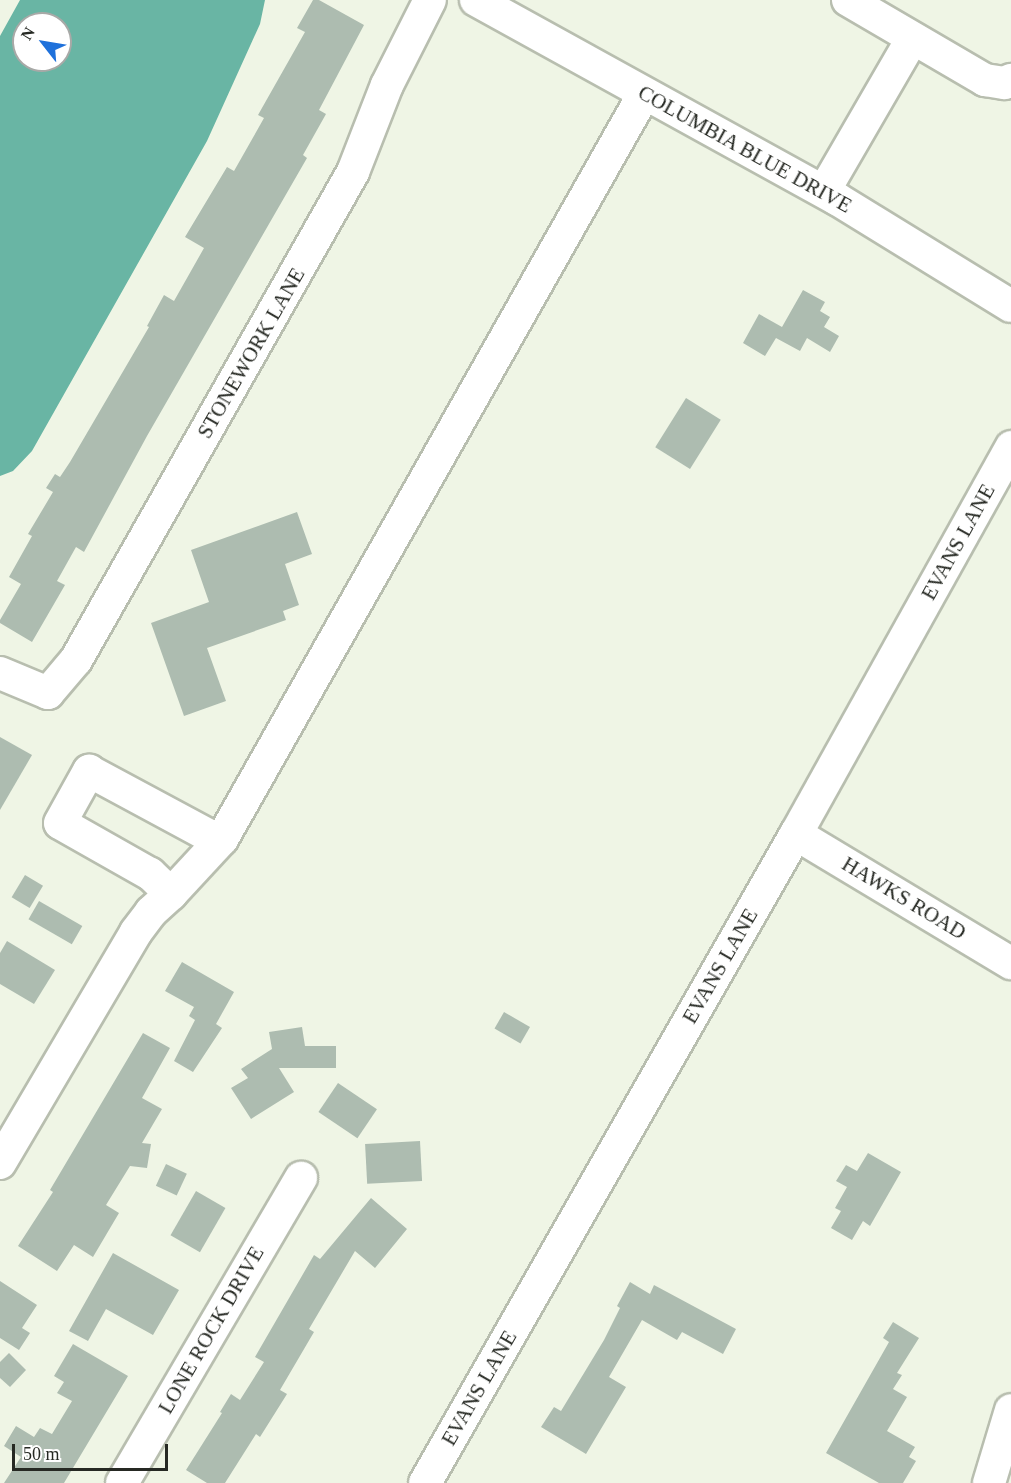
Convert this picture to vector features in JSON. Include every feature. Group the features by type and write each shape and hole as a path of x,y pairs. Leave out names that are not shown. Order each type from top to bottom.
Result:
{"street":[{"name":"STONEWORK LANE","path":"0,673 48,693 76,660 353,172 387,85 430,0"},
{"name":"COLUMBIA BLUE DRIVE","path":"476,0 824,191 1011,306"},
{"path":"848,0 984,80 1005,83 1011,80"},
{"path":"824,191 912,39"},
{"path":"0,1163 136,932 151,912 171,894 219,841 644,94"},
{"name":"EVANS LANE","path":"425,1483 796,834 1011,447"},
{"path":"171,894 150,874 60,823 89,771 219,841"},
{"name":"HAWKS ROAD","path":"796,834 1011,963"},
{"name":"LONE ROCK DRIVE","path":"122,1483 301,1178"},
{"path":"989,1483 1011,1410"}],"water":[{"path":"20,0 265,0 260,24 207,141 32,451 13,471 0,476 0,36 12,14 12,72 72,72 72,12 13,12"}],"building":[{"path":"313,0 319,0 364,25 319,110 326,114 303,155 307,158 147,436 84,552 76,547 57,581 65,585 32,642 0,623 0,620 21,584 9,577 32,536 28,534 53,492 46,488 55,474 60,477 70,462 149,327 147,326 164,295 174,301 204,248 185,237 227,167 234,171 264,118 258,115 305,32 297,28"},
{"path":"803,290 825,302 820,311 830,317 824,327 839,336 830,352 807,338 800,351 776,338 765,356 743,343 759,314 782,327"},
{"path":"686,398 721,420 690,469 655,447"},
{"path":"297,512 312,554 285,564 299,605 283,611 286,620 207,648 226,701 184,716 151,623 209,602 191,550"},
{"path":"0,737 32,755 0,810"},
{"path":"25,875 43,886 30,908 12,897"},
{"path":"39,901 82,926 72,944 28,919"},
{"path":"7,941 55,970 34,1004 0,984 0,953"},
{"path":"182,962 234,992 216,1024 222,1028 193,1072 174,1061 195,1020 189,1016 194,1007 165,991"},
{"path":"504,1012 530,1027 520,1043 495,1028"},
{"path":"302,1027 305,1046 336,1046 336,1068 279,1068 294,1092 251,1119 231,1088 248,1078 241,1069 272,1049 269,1032"},
{"path":"143,1033 170,1048 142,1098 162,1109 142,1143 151,1144 147,1168 130,1166 106,1205 119,1213 93,1257 74,1245 57,1271 18,1246 53,1192 50,1190"},
{"path":"338,1083 377,1109 357,1138 318,1112"},
{"path":"420,1141 422,1181 367,1184 365,1144"},
{"path":"868,1153 901,1172 870,1226 863,1221 852,1240 831,1228 841,1211 835,1208 847,1187 836,1181 846,1165 857,1171"},
{"path":"166,1164 187,1174 177,1195 156,1186"},
{"path":"196,1191 225,1208 200,1252 170,1235"},
{"path":"371,1198 407,1229 375,1268 355,1251 309,1329 314,1332 280,1390 287,1394 260,1437 256,1434 225,1483 207,1483 186,1470 222,1413 220,1412 231,1394 240,1400 264,1362 255,1357 314,1255 320,1259"},
{"path":"113,1253 179,1290 153,1335 106,1309 88,1341 69,1331"},
{"path":"0,1281 37,1305 22,1328 30,1333 19,1350 0,1338"},
{"path":"630,1282 650,1294 654,1285 736,1329 723,1354 682,1332 677,1340 642,1320 609,1377 626,1387 586,1454 541,1427 554,1407 561,1411 604,1340 620,1308 617,1306"},
{"path":"893,1322 919,1338 897,1373 902,1375 893,1389 907,1397 887,1431 915,1447 909,1457 916,1461 903,1483 879,1483 826,1453 889,1342 883,1338"},
{"path":"73,1344 128,1376 64,1483 4,1483 21,1457 4,1446 16,1426 34,1437 40,1428 52,1434 72,1401 57,1393 64,1382 54,1376"},
{"path":"9,1353 26,1370 10,1387 0,1378 0,1362"}]}
